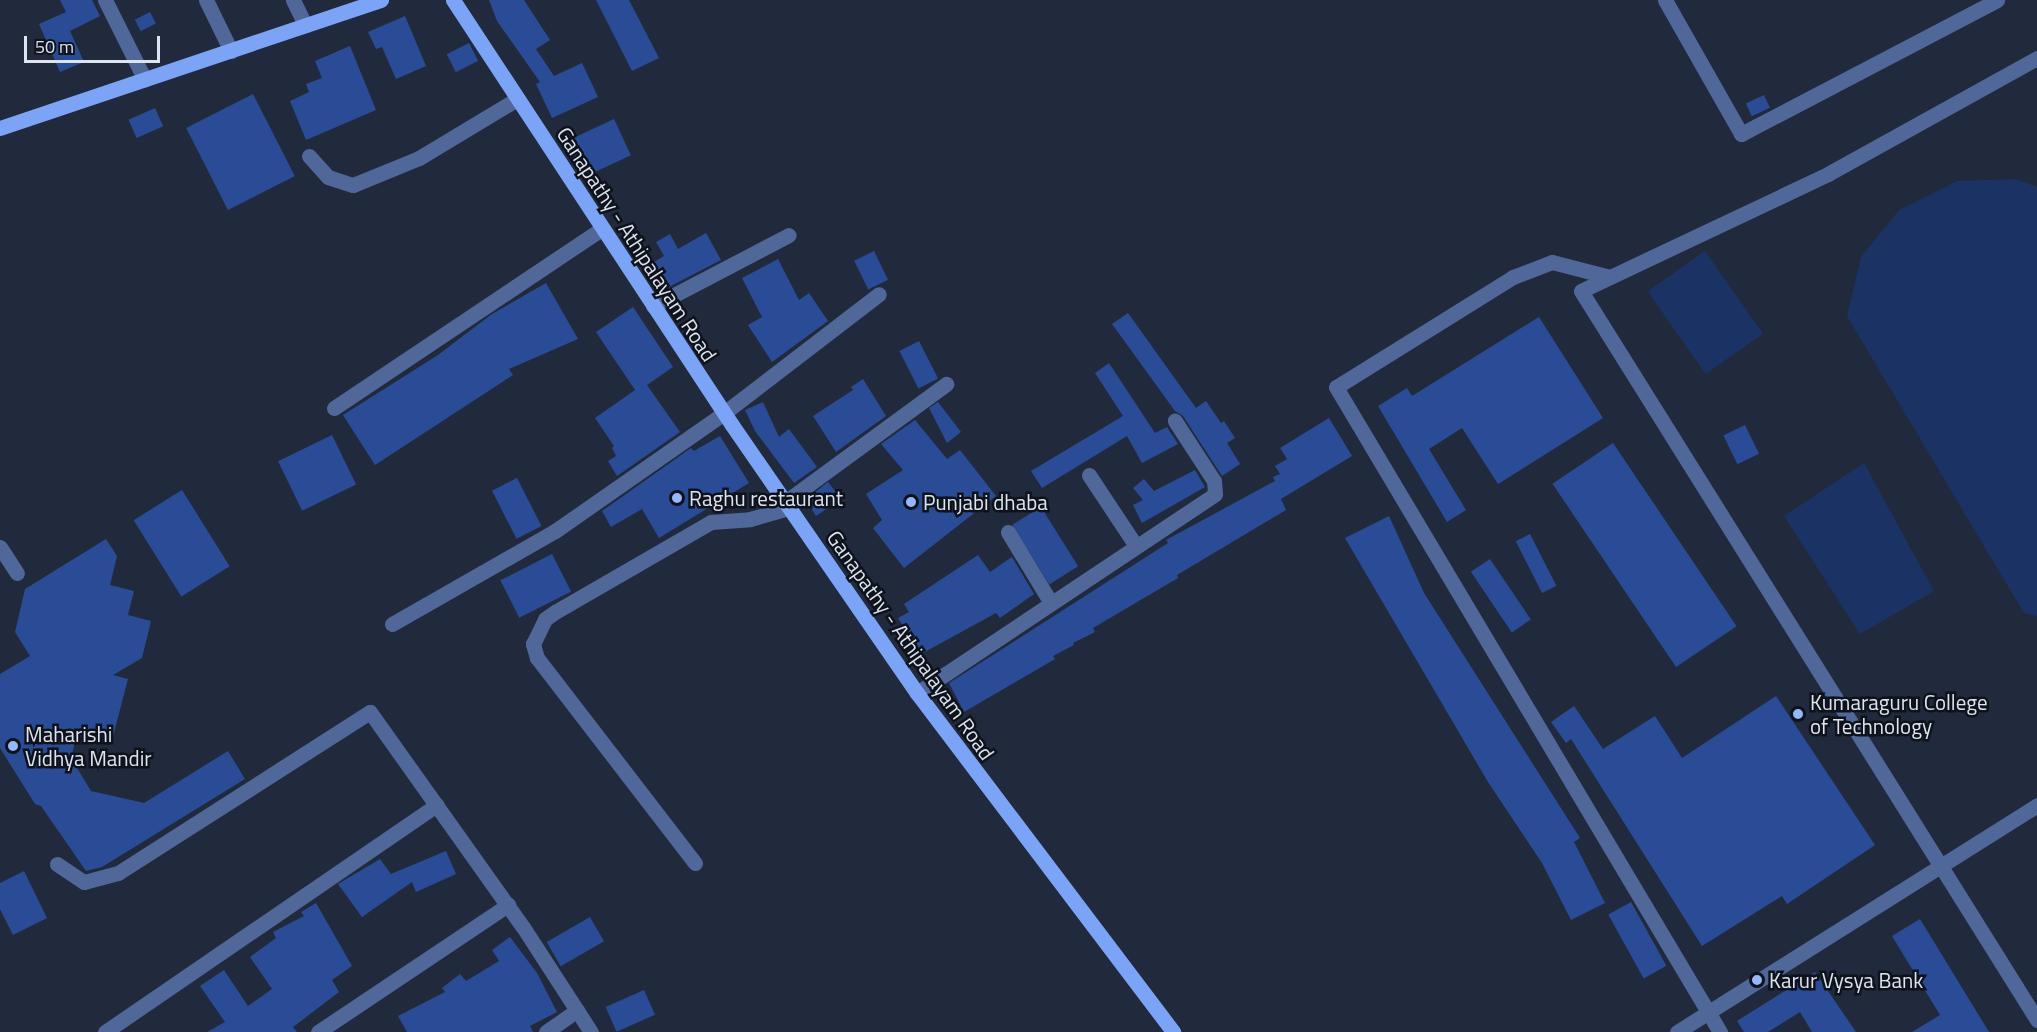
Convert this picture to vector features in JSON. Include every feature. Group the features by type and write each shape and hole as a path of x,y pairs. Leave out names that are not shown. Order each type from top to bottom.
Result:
{"main road":[{"path":"0,128 381,0"},
{"name":"Ganapathy - Athipalayam Road","path":"453,0 724,413 917,693 1173,1032"}],"street":[{"path":"105,0 145,80"},
{"path":"206,0 231,51"},
{"path":"293,0 305,26"},
{"path":"1665,0 1741,134 1996,0"},
{"path":"1581,291 1828,174 2037,58"},
{"path":"309,156 328,177 352,185 419,158 517,99"},
{"path":"334,408 602,229"},
{"path":"653,306 789,235"},
{"path":"1610,277 1552,262 1513,277 1336,387 1720,1032"},
{"path":"1576,268 1581,291 2037,1020"},
{"path":"392,624 555,531 724,413 879,294"},
{"path":"695,863 537,658 533,644 544,619 711,522 750,519 787,505 946,384"},
{"path":"917,693 1215,494 1214,481 1175,421"},
{"path":"1089,475 1136,546"},
{"path":"1008,532 1051,603"},
{"path":"0,547 17,573"},
{"path":"57,864 84,882 118,873 370,712 508,906 591,1032"},
{"path":"105,1032 437,805"},
{"path":"1677,1032 2037,805"},
{"path":"318,1032 508,906"},
{"path":"546,1032 577,1010"}],"shaded area":[{"path":"2016,179 2037,187 2037,616 2024,613 1847,316 1861,257 1899,210 1957,181"},
{"path":"1705,251 1763,334 1706,374 1648,291"},
{"path":"1864,463 1934,591 1860,634 1784,516"}],"building":[{"path":"60,0 92,0 100,16 70,31 84,62 60,72 39,24 66,12"},
{"path":"489,0 524,0 550,40 536,49 554,76 582,63 598,97 552,118 536,84 540,82 497,21"},
{"path":"596,0 629,0 659,58 632,71"},
{"path":"150,12 156,24 141,31 135,20"},
{"path":"405,16 426,66 396,79 382,47 376,49 368,32"},
{"path":"469,43 478,61 456,72 447,54"},
{"path":"350,46 376,110 306,140 290,101 309,92 306,84 322,78 315,61"},
{"path":"253,94 295,176 228,210 186,128"},
{"path":"1764,95 1770,108 1752,116 1746,103"},
{"path":"155,108 163,126 137,138 129,120"},
{"path":"614,119 631,155 581,178 564,142"},
{"path":"706,233 721,260 663,290 649,265 664,256 656,242 670,234 678,249"},
{"path":"874,251 888,280 868,289 854,261"},
{"path":"778,259 799,300 809,293 828,321 772,362 748,325 762,317 742,278"},
{"path":"546,283 578,339 509,369 513,375 375,465 343,415 438,355 492,314"},
{"path":"633,307 673,367 647,385 680,432 617,476 608,461 616,456 612,448 614,446 595,418 635,390 596,332"},
{"path":"1128,313 1196,408 1206,401 1221,423 1224,421 1235,438 1227,443 1240,464 1222,476 1183,416 1175,411 1112,324"},
{"path":"1539,317 1603,418 1498,484 1462,428 1429,449 1466,510 1447,522 1378,406 1407,388 1412,396"},
{"path":"919,341 938,378 918,388 899,351"},
{"path":"1109,363 1155,433 1167,427 1178,444 1142,463 1127,436 1042,488 1031,471 1123,416 1095,373"},
{"path":"863,379 886,416 836,452 813,416 853,390 851,387"},
{"path":"763,402 779,437 789,429 817,467 794,483 755,431 745,410"},
{"path":"938,402 961,432 947,443 929,408"},
{"path":"1329,418 1352,456 1281,499 1286,510 1093,628 1095,632 1053,656 1055,659 964,712 949,683 1168,543 1166,540 1275,481 1273,477 1280,474 1275,466 1287,459 1280,448"},
{"path":"915,420 947,459 960,450 996,496 904,568 873,528 882,520 866,494 903,470 881,444"},
{"path":"1745,425 1759,454 1737,464 1723,436"},
{"path":"332,435 356,484 302,511 278,461"},
{"path":"720,436 749,483 659,538 642,509 611,527 602,511 691,448 694,451"},
{"path":"1613,443 1737,626 1676,667 1552,484"},
{"path":"1195,470 1205,487 1142,523 1133,505 1143,500 1133,488 1144,479 1154,491"},
{"path":"517,478 542,526 517,539 492,491"},
{"path":"828,482 841,499 816,516 806,499"},
{"path":"182,490 230,566 181,597 134,520"},
{"path":"1041,507 1078,566 1049,584 1012,525"},
{"path":"1389,516 1424,593 1580,838 1574,842 1605,903 1571,920 1542,863 1488,782 1345,538"},
{"path":"1530,534 1556,586 1542,593 1516,541"},
{"path":"106,539 117,556 110,585 134,591 128,615 151,621 142,658 113,675 128,679 111,744 77,735 71,758 91,791 144,803 228,751 245,779 102,867 86,871 41,806 35,804 0,748 0,674 30,656 15,632 25,589"},
{"path":"552,554 571,591 519,618 500,580"},
{"path":"978,555 990,572 1012,557 1034,594 1000,618 996,613 921,654 898,618 909,612 904,604"},
{"path":"1490,559 1531,620 1512,632 1471,572"},
{"path":"1776,696 1875,845 1787,904 1782,896 1702,946 1571,739 1566,743 1551,722 1574,706 1603,749 1655,716 1682,758"},
{"path":"446,851 456,874 416,892 412,882 362,917 338,884 380,859 391,874"},
{"path":"24,871 47,918 13,935 0,909 0,883"},
{"path":"1631,902 1666,966 1644,978 1608,915"},
{"path":"316,903 352,966 332,980 339,992 293,1027 297,1032 207,1032 225,1022 200,986 224,970 248,1006 272,989 250,957 276,938 273,932 304,916 301,912"},
{"path":"590,917 604,941 561,966 547,942"},
{"path":"1920,919 1989,1032 1912,1032 1940,1015 1892,936"},
{"path":"510,937 537,973 557,1012 530,1026 533,1032 407,1032 398,1016 445,992 442,988 460,974 466,981 499,961 492,950"},
{"path":"1815,972 1856,1032 1812,1032 1800,1012 1768,1032 1744,1032 1737,1021"},
{"path":"644,990 655,1015 617,1032 606,1007"}],"place":[{"name":"Raghu restaurant","path":"677,498"},
{"name":"Punjabi dhaba","path":"911,502"},
{"name":"Kumaraguru College of Technology","path":"1798,714"},
{"name":"Maharishi Vidhya Mandir","path":"13,746"},
{"name":"Karur Vysya Bank","path":"1757,980"}]}
